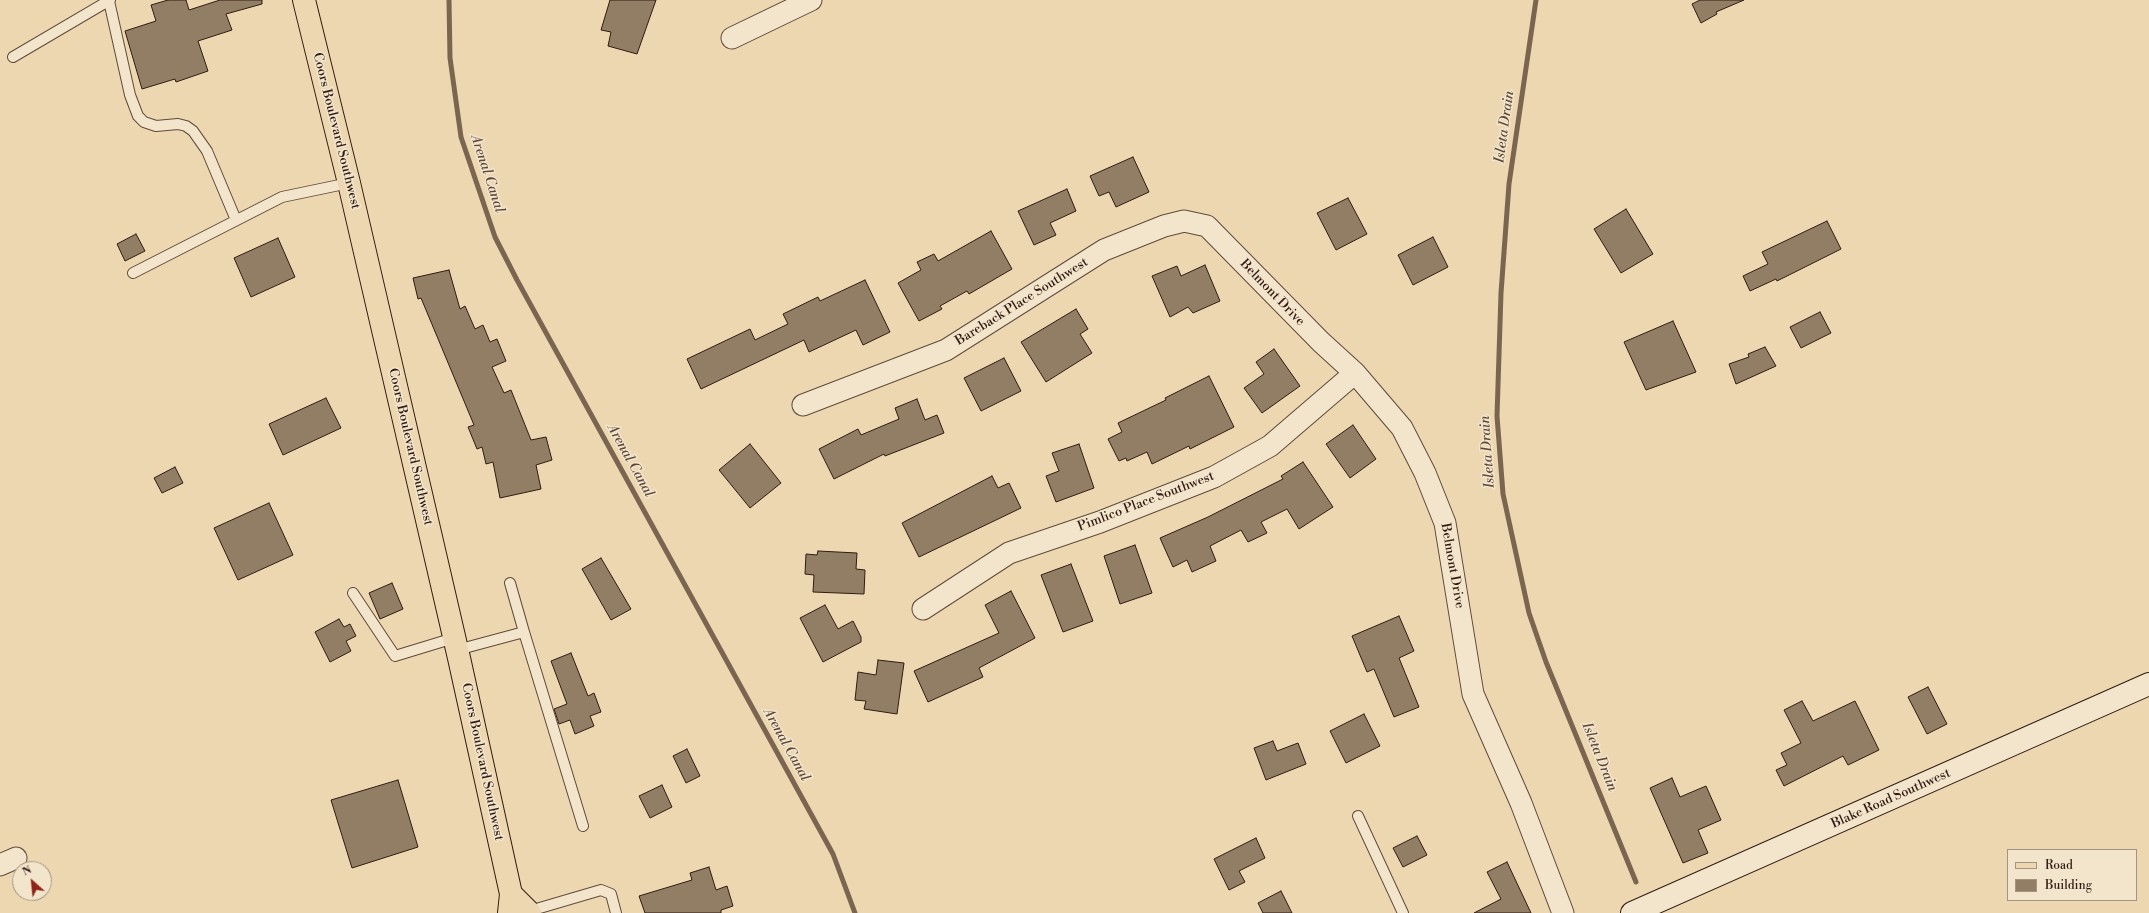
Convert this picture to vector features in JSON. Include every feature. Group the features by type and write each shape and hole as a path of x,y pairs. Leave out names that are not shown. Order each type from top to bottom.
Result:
{"main road":[{"name":"Coors Boulevard Southwest","path":"304,0 349,184 456,644 520,909"}],"street":[{"path":"732,38 811,0"},
{"name":"Bareback Place Southwest","path":"803,405 946,350 1104,250 1164,226 1184,221 1207,226 1234,254"},
{"name":"Belmont Drive","path":"1234,254 1321,342 1356,372 1402,428 1425,473 1445,523 1473,694 1520,803 1563,913"},
{"name":"Pimlico Place Southwest","path":"923,609 1009,553 1100,522 1214,477 1270,446 1356,372"},
{"name":"Blake Road Southwest","path":"1632,913 2149,684"}],"lane":[{"path":"13,57 110,0 130,95 138,116 144,122 156,126 178,124 186,126 193,131 207,151 236,220"},
{"path":"133,273 282,198 349,184"},
{"path":"510,583 583,826"},
{"path":"353,593 395,656 524,632"},
{"path":"1358,816 1403,913"},
{"path":"520,909 601,890 611,894 616,913"}],"building":[{"path":"168,0 186,0 189,10 220,0 262,0 262,4 226,14 232,30 198,41 208,71 176,82 175,79 142,89 125,31 156,21 151,5"},
{"path":"610,0 656,0 637,54 608,46 611,32 601,30"},
{"path":"1700,0 1744,0 1716,12 1717,14 1701,23 1692,4"},
{"path":"1133,157 1149,192 1116,207 1109,192 1099,196 1090,176"},
{"path":"1067,189 1076,211 1050,223 1056,235 1034,245 1018,211"},
{"path":"1348,198 1367,234 1336,250 1317,213"},
{"path":"1626,209 1653,254 1621,273 1594,229"},
{"path":"1827,221 1841,249 1777,281 1776,279 1750,291 1743,276 1768,264 1762,252"},
{"path":"991,231 1012,269 969,294 967,291 940,306 942,309 919,321 898,283 921,270 917,262 934,254 938,261"},
{"path":"136,234 145,251 125,261 117,244"},
{"path":"1433,237 1448,267 1413,285 1398,255"},
{"path":"278,238 295,277 251,297 234,258"},
{"path":"1205,265 1220,301 1193,313 1188,307 1170,317 1152,276 1177,266 1181,276"},
{"path":"449,270 460,309 465,306 475,329 483,325 490,342 497,339 506,361 492,367 504,393 511,390 531,440 546,437 552,460 536,465 541,489 500,498 493,462 486,464 482,447 477,449 468,427 474,425 421,298 418,299 413,278"},
{"path":"865,280 890,332 863,345 856,330 809,352 804,340 701,389 687,359 750,329 755,340 788,324 783,314 818,297 820,301"},
{"path":"1076,309 1088,329 1080,334 1092,353 1046,382 1021,342"},
{"path":"1820,312 1831,333 1801,348 1790,327"},
{"path":"1673,321 1696,372 1646,390 1624,342"},
{"path":"1765,347 1776,366 1736,384 1729,364 1749,357 1748,354"},
{"path":"1274,349 1300,386 1262,413 1244,388 1264,374 1256,362"},
{"path":"1004,358 1021,391 981,411 964,378"},
{"path":"1209,376 1234,427 1190,449 1189,446 1152,464 1147,452 1127,461 1126,458 1119,461 1108,439 1122,432 1118,423 1166,400 1165,398"},
{"path":"326,398 341,428 283,455 269,424"},
{"path":"917,399 925,420 937,415 944,433 885,456 884,454 834,479 819,449 858,429 861,435 899,419 895,408"},
{"path":"1353,425 1376,459 1350,478 1326,444"},
{"path":"750,444 781,483 750,508 719,470"},
{"path":"1079,444 1094,488 1056,502 1046,476 1059,471 1052,453"},
{"path":"1303,462 1333,507 1299,529 1287,509 1261,522 1267,533 1248,542 1241,530 1210,546 1216,561 1192,572 1187,560 1173,567 1160,538 1208,517 1283,479 1281,476"},
{"path":"175,467 183,483 162,493 154,478"},
{"path":"992,476 998,488 1009,483 1021,508 919,557 902,523"},
{"path":"269,503 293,555 238,580 214,528"},
{"path":"1135,545 1152,593 1120,604 1104,556"},
{"path":"818,551 857,553 856,569 865,570 864,594 813,592 814,575 805,574 806,554 817,555"},
{"path":"601,558 631,609 611,620 582,569"},
{"path":"1071,564 1093,621 1063,632 1041,575"},
{"path":"392,583 403,609 380,619 369,593"},
{"path":"1011,591 1035,638 979,668 983,677 928,702 914,671 999,633 985,605"},
{"path":"825,605 838,629 853,621 861,637 861,642 823,662 800,618"},
{"path":"1399,616 1414,651 1399,658 1419,707 1394,717 1374,669 1367,672 1352,636"},
{"path":"339,619 344,627 350,624 356,636 346,641 351,651 330,662 315,632"},
{"path":"571,653 588,696 594,693 601,712 590,716 594,726 575,734 570,720 559,724 554,709 567,704 551,661"},
{"path":"878,660 904,663 897,714 864,709 866,701 855,700 858,672 876,675"},
{"path":"1928,687 1947,724 1927,734 1908,697"},
{"path":"1802,701 1813,721 1855,701 1879,750 1848,765 1843,756 1784,786 1776,770 1787,765 1781,753 1801,743 1784,710"},
{"path":"1364,714 1380,746 1346,763 1330,731"},
{"path":"1273,741 1277,751 1298,743 1306,764 1266,780 1254,748"},
{"path":"687,749 700,776 686,783 673,756"},
{"path":"1672,778 1680,797 1706,786 1721,820 1698,830 1708,853 1683,863 1650,788"},
{"path":"398,780 418,847 352,868 331,800"},
{"path":"662,785 672,807 650,818 639,796"},
{"path":"1417,836 1427,855 1403,867 1393,848"},
{"path":"1256,838 1265,858 1239,871 1245,882 1229,890 1214,859"},
{"path":"1507,862 1531,913 1474,913 1501,899 1487,872"},
{"path":"709,867 716,890 727,886 733,906 721,910 721,913 645,913 639,896 692,880 690,873"},
{"path":"1281,891 1292,913 1263,913 1258,903"}],"waterway":[{"name":"Arenal Canal","path":"449,0 450,58 461,137 495,237 517,280 833,854 855,913"},
{"name":"Isleta Drain","path":"1536,0 1509,184 1501,293 1497,416 1503,494 1529,613 1546,662 1636,882"}]}
